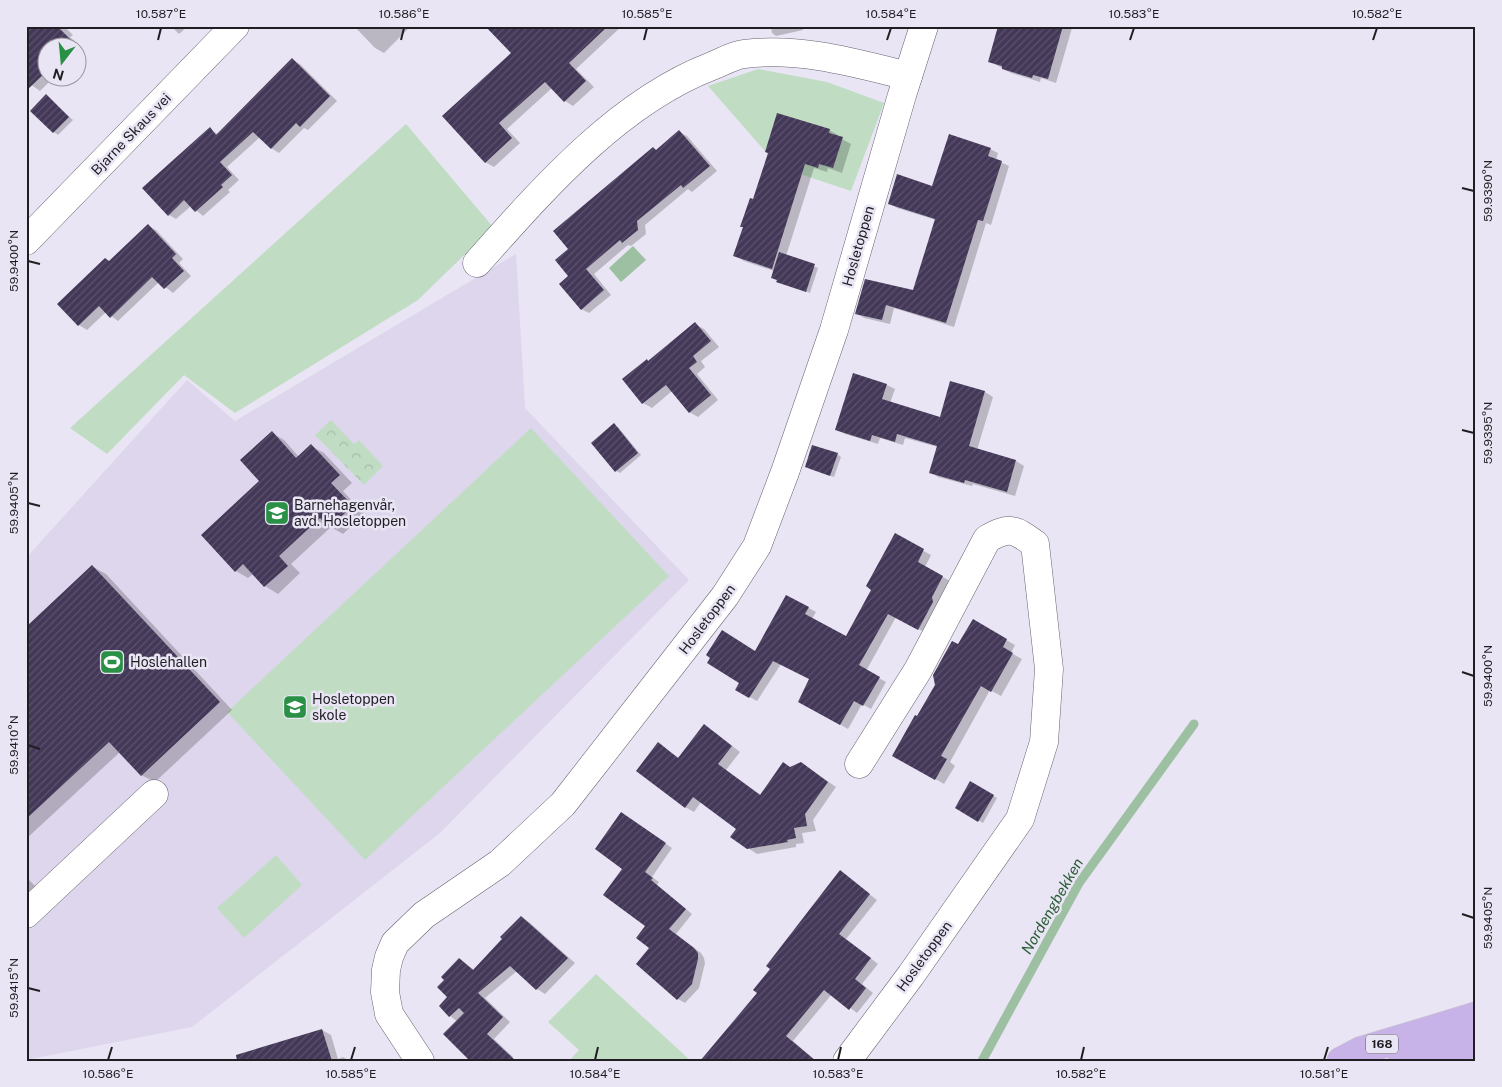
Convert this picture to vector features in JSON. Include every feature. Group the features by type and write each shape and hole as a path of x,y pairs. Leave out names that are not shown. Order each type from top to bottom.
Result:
{"main road":[{"name":"168","path":"1341,1061 1360,1051 1476,1016"},
{"name":"168","path":"1402,1061 1476,1043"}],"street":[{"name":"Bjarne Skaus vei","path":"26,241 236,26"},
{"name":"Hosletoppen","path":"420,1061 389,1014 385,992 386,970 395,943 424,915 500,863 563,804 725,596 757,546 785,472 834,330 924,26"},
{"path":"477,262 536,197 616,122 687,75 743,54 792,52 841,60 908,76"},
{"name":"Hosletoppen","path":"847,1061 911,975 1020,819 1044,742 1049,670 1035,544 1018,532 1001,531 987,539 918,670 859,764"},
{"path":"26,914 154,794"}],"shaded area":[{"path":"633,246 646,260 621,282 609,268"},
{"name":"Hosletoppen skole","path":"516,254 525,408 689,580 440,833 192,1027 26,1060 26,558 187,380 235,421"}],"green space":[{"path":"758,69 827,82 884,103 851,191 779,167 708,86"},
{"path":"406,124 493,227 418,300 235,413 184,375 107,454 70,428"},
{"path":"331,420 354,444 359,440 383,466 364,485 315,435"},
{"path":"531,428 669,576 365,860 227,712"},
{"path":"276,855 302,885 244,938 217,908"},
{"path":"596,974 691,1061 569,1061 579,1050 548,1022"}],"building":[{"path":"26,26 57,26 69,38 38,38 38,80 26,91"},
{"path":"485,26 608,26 569,63 586,81 564,102 545,82 499,123 512,138 485,163 442,116 511,53"},
{"path":"998,26 1063,26 1048,79 1033,75 1032,78 1002,69 1002,66 988,62"},
{"path":"292,58 330,96 300,127 296,123 271,149 253,132 220,162 232,175 221,185 223,187 195,212 184,200 168,216 142,188 210,127 216,135"},
{"path":"46,94 69,117 53,133 30,111"},
{"path":"777,113 830,129 829,133 843,137 833,168 819,164 818,168 805,164 772,269 733,256 743,227 740,227 750,198 753,199 768,153 765,152"},
{"path":"679,130 710,166 683,188 681,185 637,221 638,230 622,243 620,240 586,269 604,290 581,310 559,284 568,276 555,260 568,249 553,231 653,147 656,150"},
{"path":"949,134 991,148 988,156 1002,161 983,221 978,220 946,323 886,305 882,320 855,314 865,279 913,290 935,219 888,204 897,174 932,186"},
{"path":"148,224 176,254 172,258 184,271 164,289 152,277 110,318 99,306 78,326 57,304 105,258 109,261"},
{"path":"779,252 815,264 806,292 776,282 777,280 771,278"},
{"path":"695,322 711,341 693,356 697,362 689,368 711,395 689,413 666,385 642,404 622,379 647,359 648,361"},
{"path":"853,373 887,384 882,399 940,417 950,381 985,391 969,446 1016,460 1007,492 965,480 964,483 929,473 937,446 897,434 895,442 872,435 870,441 835,430"},
{"path":"614,423 638,453 615,472 591,443"},
{"path":"272,431 296,458 311,444 340,475 331,483 353,506 329,527 320,518 279,556 288,566 264,587 243,564 235,572 201,535 259,481 240,460"},
{"path":"812,445 838,453 830,476 805,467"},
{"path":"895,533 924,549 918,562 943,576 932,597 933,602 918,630 888,614 859,665 880,677 863,706 854,701 840,725 798,702 809,679 773,661 749,698 735,690 739,683 707,663 710,658 706,655 722,630 755,651 786,595 809,607 805,614 846,636 871,590 866,586"},
{"path":"92,565 220,702 141,776 109,742 26,819 26,627"},
{"path":"973,619 1007,639 1003,647 1013,653 991,692 981,686 941,756 947,759 935,780 892,756 915,715 917,716 935,685 933,675 952,641 958,644"},
{"path":"704,724 732,746 718,764 760,795 783,762 790,767 801,762 828,782 805,814 807,826 794,828 796,838 787,840 788,842 747,849 730,837 736,829 693,797 685,808 636,771 658,742 678,758"},
{"path":"970,781 994,795 978,822 955,808"},
{"path":"621,812 666,843 645,872 653,878 651,880 686,909 669,929 694,948 698,953 698,959 692,984 677,1000 636,964 649,948 636,938 645,926 603,895 622,869 595,849"},
{"path":"840,870 870,894 839,934 871,958 855,979 866,988 849,1010 824,990 786,1036 816,1061 700,1061 757,993 753,990 770,969 766,966"},
{"path":"521,916 568,958 536,990 510,966 478,993 503,1017 487,1034 516,1061 470,1061 443,1034 464,1013 459,1008 449,1017 439,1006 447,997 437,987 444,980 441,977 459,958 473,970 502,939 500,937"},
{"path":"322,1029 332,1061 237,1061 236,1055"}],"waterway":[{"name":"Nordengbekken","path":"982,1061 1079,883 1194,724"}],"place":[{"name":"Barnehagenvår, avd. Hosletoppen","path":"277,513"},
{"name":"Hoslehallen","path":"112,662"},
{"name":"Hosletoppen skole","path":"295,707"}]}
